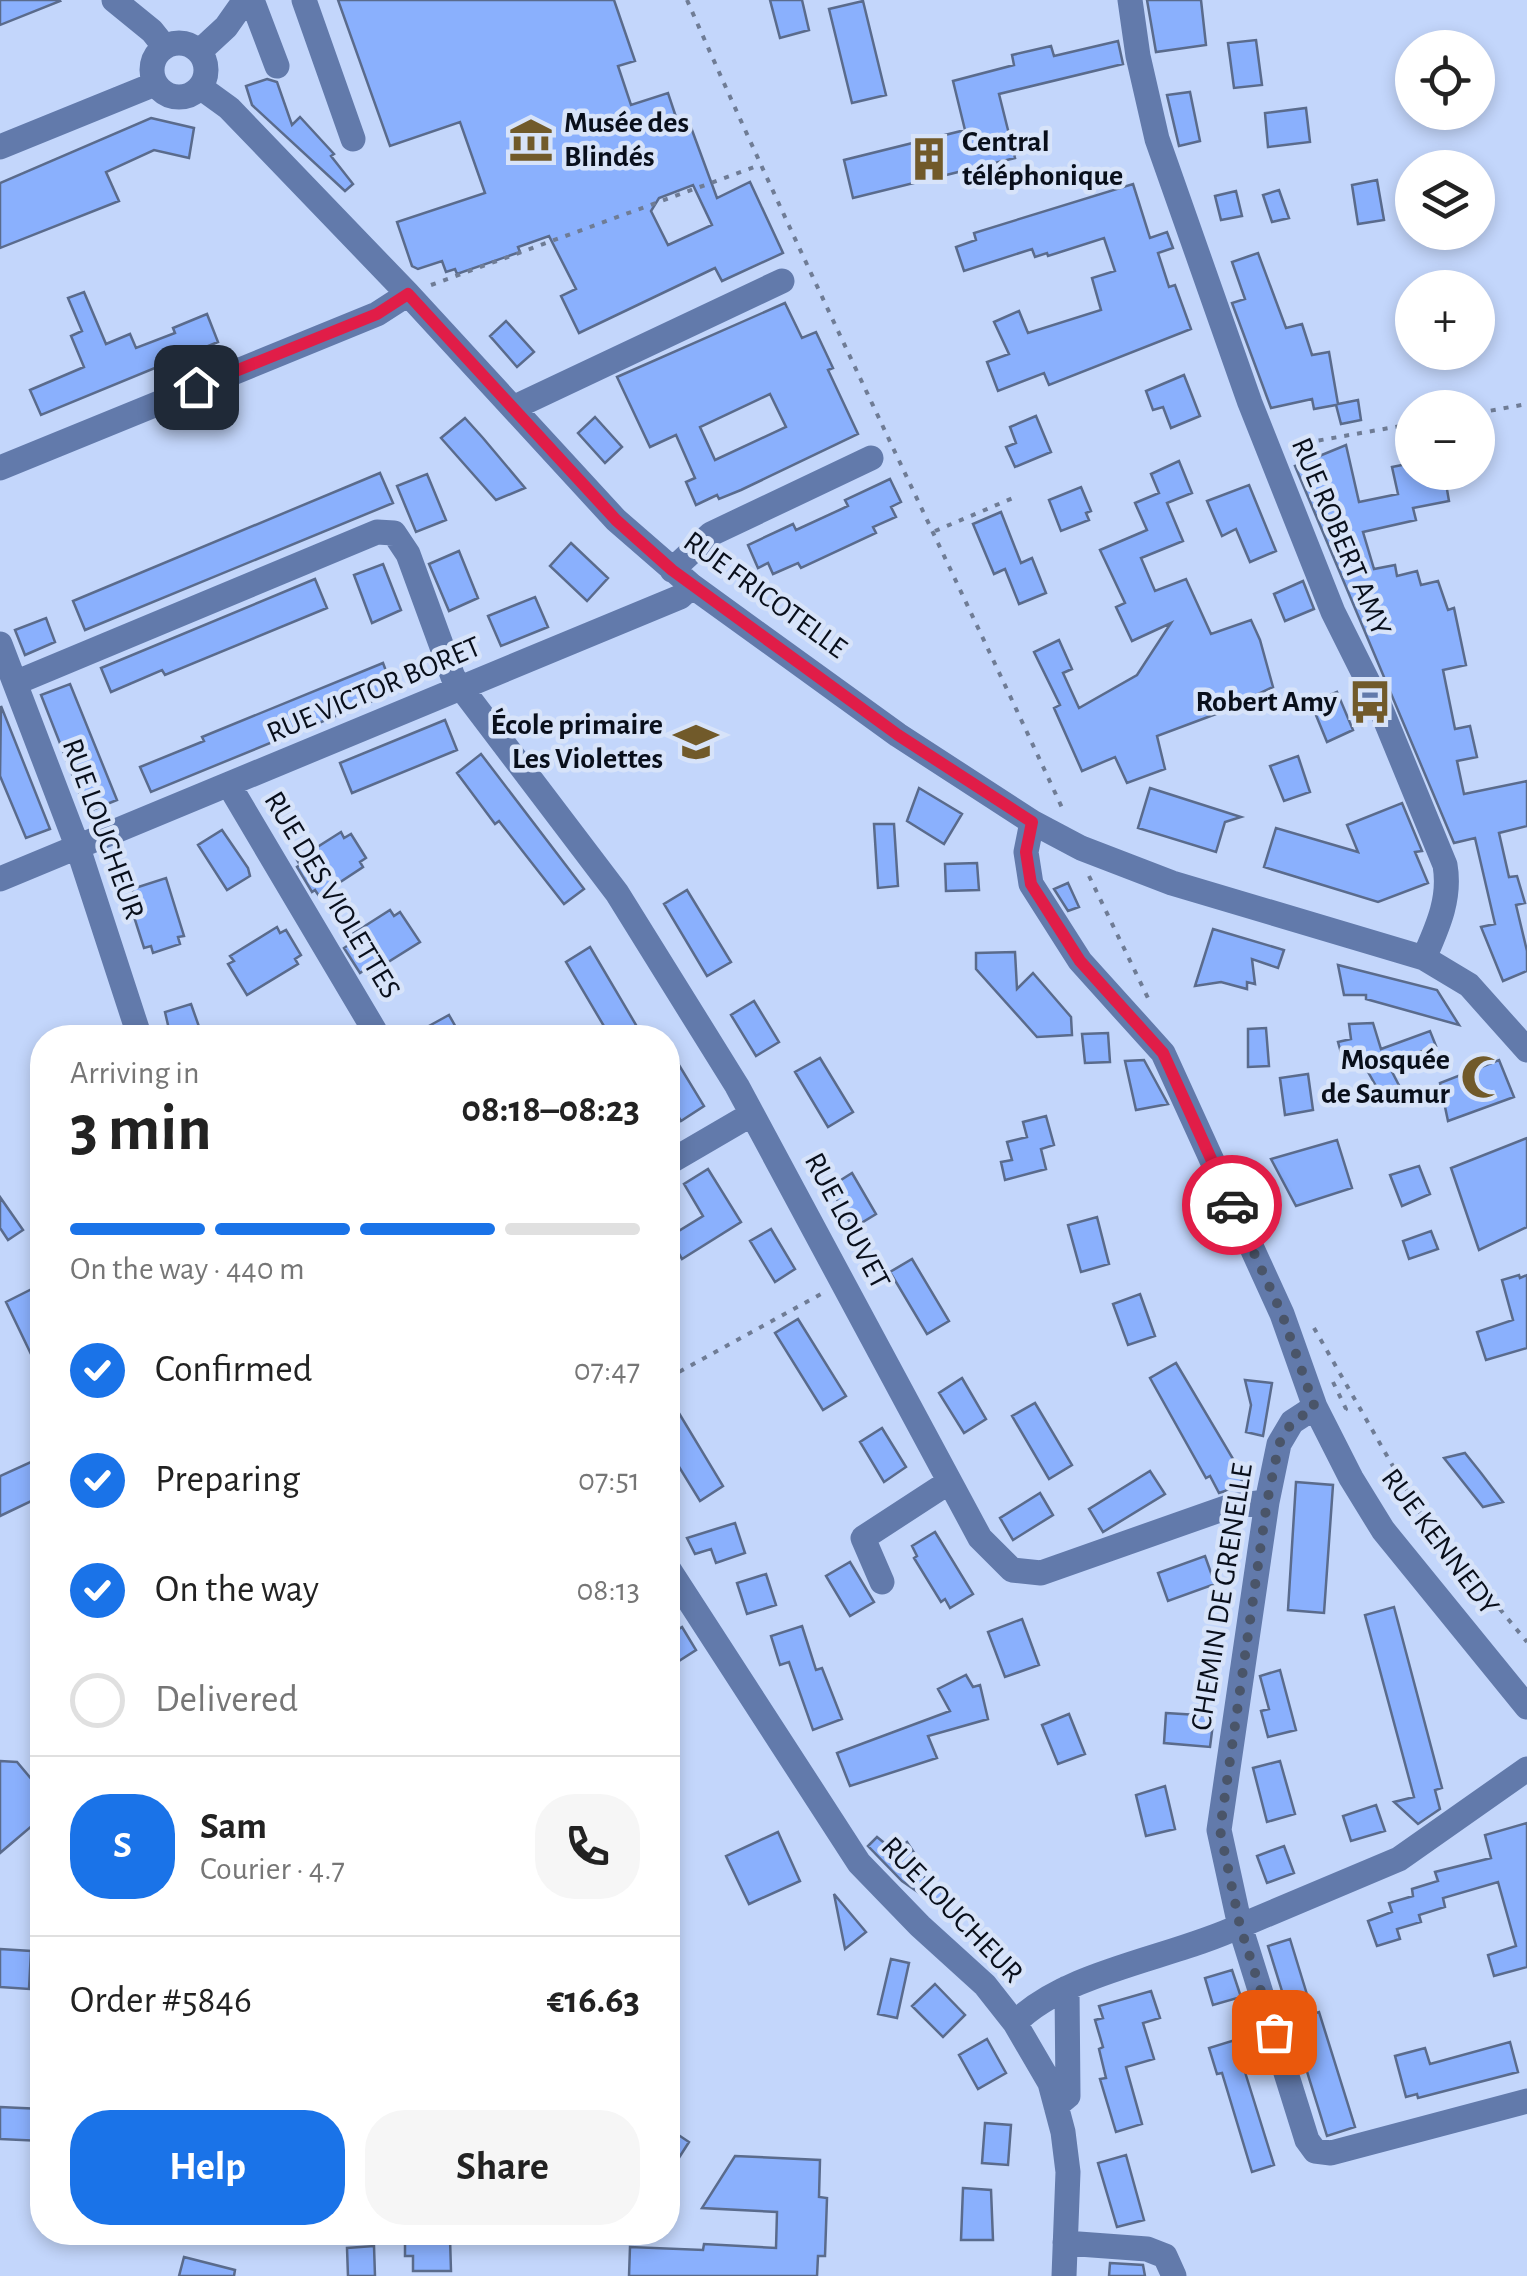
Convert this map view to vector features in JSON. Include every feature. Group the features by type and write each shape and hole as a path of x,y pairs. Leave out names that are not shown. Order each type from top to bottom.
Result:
{"street":[{"path":"114,0 164,46"},
{"path":"199,52 226,26 244,0"},
{"path":"252,0 277,66"},
{"path":"304,0 353,139"},
{"name":"RUE ROBERT AMY","path":"1130,0 1157,139 1268,450 1333,612 1378,702 1445,866 1448,886 1444,908 1424,958"},
{"path":"185,44 199,52 206,69 200,87 186,96 168,96 155,84 153,62 164,46 185,44"},
{"path":"0,147 155,84"},
{"name":"RUE FRICOTELLE","path":"200,87 229,108 408,294 616,520 692,586 898,735 1032,822 1080,848 1172,883 1424,958"},
{"path":"512,408 782,281"},
{"path":"0,468 377,314 408,294"},
{"path":"672,570 711,534 871,458"},
{"name":"RUE LOUVET","path":"16,683 376,532 394,533 408,554 440,644 462,689 616,893 752,1114 980,1538 1012,1570 1042,1573 1231,1506 1267,1502"},
{"name":"RUE VICTOR BORET","path":"0,878 462,689 680,597 692,586"},
{"name":"RUE LOUCHEUR","path":"0,644 78,848 136,1025"},
{"name":"RUE DES VIOLETTES","path":"229,786 371,1025"},
{"path":"1032,822 1026,852 1031,884 1080,961 1163,1053 1282,1314 1315,1408"},
{"path":"1424,958 1468,985 1527,1050"},
{"path":"680,1155 752,1114"},
{"name":"CHEMIN DE GRENELLE","path":"1315,1408 1292,1422 1279,1444 1267,1502 1220,1830 1240,1926 1307,2140 1316,2151 1331,2152 1527,2101"},
{"name":"RUE KENNEDY","path":"1315,1408 1383,1530 1527,1707"},
{"path":"882,1582 863,1538 949,1482"},
{"name":"RUE LOUCHEUR","path":"680,1587 858,1864 985,1985 1015,2023 1050,2082 1068,2172 1064,2276"},
{"path":"1015,2023 1067,1988 1210,1940 1399,1860 1527,1769"},
{"path":"1056,2106 1068,2096 1067,1988"},
{"path":"1065,2243 1148,2249 1166,2256 1174,2276"}],"path":[{"path":"408,294 760,165"},
{"path":"1495,410 1527,404"},
{"path":"1268,450 1395,427"},
{"path":"934,531 1014,498"},
{"path":"680,1371 842,1282"}],"building":[{"path":"0,0 59,0 60,1 0,25"},
{"name":"Musée des Blindés","path":"338,0 614,0 635,61 618,66 631,105 668,93 679,126 689,122 717,198 750,182 783,253 722,281 715,268 579,333 561,296 576,289 549,236 518,247 520,252 457,274 455,269 446,272 442,261 418,269 412,266 397,222 485,193 460,122 390,146","holes":["693,185 712,225 668,245 651,211 659,198"]},
{"path":"770,0 802,0 809,30 780,38"},
{"path":"1147,0 1201,0 1206,45 1156,52"},
{"path":"863,1 886,95 852,103 829,9"},
{"path":"1256,40 1262,85 1234,88 1228,43"},
{"path":"1118,41 1123,64 999,94 1015,158 853,198 844,160 965,130 953,81 1014,65 1012,55 1051,46 1054,56"},
{"path":"267,79 277,82 292,125 300,117 334,154 331,156 353,184 345,191 252,105 246,86"},
{"path":"1190,92 1200,141 1179,146 1167,95"},
{"path":"1306,108 1310,142 1268,147 1265,113"},
{"path":"151,118 194,128 189,158 154,150 106,172 119,201 0,248 0,183"},
{"path":"1377,180 1384,220 1358,224 1352,185"},
{"path":"1133,184 1150,238 1167,232 1173,248 1158,253 1169,287 1175,285 1191,329 1049,385 1044,373 998,391 987,362 1009,354 994,322 1019,311 1028,333 1101,310 1092,278 1115,271 1104,238 1048,256 1047,253 1035,257 1032,249 964,271 956,247 976,240 974,233"},
{"path":"1279,190 1289,218 1272,222 1263,195"},
{"path":"1236,191 1242,216 1221,220 1215,196"},
{"path":"1258,253 1286,328 1302,324 1312,355 1329,352 1338,404 1358,400 1361,420 1341,424 1336,405 1314,409 1312,399 1271,408 1232,303 1245,299 1232,262"},
{"path":"84,292 106,344 130,334 136,348 175,333 173,328 207,314 218,342 41,415 30,390 84,367 71,336 82,331 68,298"},
{"path":"785,303 802,338 816,332 833,368 828,370 858,434 741,490 696,505 686,482 695,478 676,435 650,447 617,377","holes":["770,394 786,427 715,460 700,427"]},
{"path":"506,321 534,352 517,367 490,336"},
{"path":"1184,375 1200,416 1171,428 1163,407 1153,410 1146,391"},
{"path":"1036,416 1051,452 1015,467 1006,447 1016,443 1010,427"},
{"path":"595,417 622,447 605,463 578,433"},
{"path":"465,418 525,488 496,500 441,438"},
{"path":"1346,445 1359,502 1398,494 1397,490 1447,490 1449,501 1413,508 1416,520 1363,532 1374,569 1395,565 1397,576 1417,571 1421,585 1438,581 1448,610 1454,608 1466,665 1443,670 1455,729 1470,726 1477,757 1457,761 1464,794 1527,781 1527,826 1499,833 1509,877 1517,876 1525,903 1516,905 1527,951 1527,971 1503,981 1481,927 1495,924 1475,838 1454,843 1295,466"},
{"path":"1179,461 1192,493 1167,503 1183,541 1141,558 1155,591 1186,579 1211,634 1251,620 1273,687 1157,736 1165,769 1127,783 1115,757 1082,771 1054,708 1060,705 1034,652 1059,640 1072,669 1063,673 1079,708 1137,675 1171,623 1132,641 1116,607 1125,603 1100,550 1147,530 1135,503 1159,493 1151,474"},
{"path":"380,473 393,503 85,630 73,601"},
{"path":"427,474 446,520 416,532 397,486"},
{"path":"890,479 901,502 891,507 896,517 873,527 876,533 801,568 798,563 773,574 768,563 758,568 748,545 793,524 796,530 848,506 845,500"},
{"path":"1249,485 1276,551 1250,562 1236,529 1222,536 1207,501"},
{"path":"1081,487 1091,511 1086,513 1089,520 1061,531 1049,500"},
{"path":"1001,512 1021,563 1032,558 1046,593 1019,604 1005,569 994,574 973,524"},
{"path":"571,543 608,578 587,601 550,566"},
{"path":"459,551 478,598 449,611 429,564"},
{"path":"383,564 401,610 372,623 354,575"},
{"path":"315,579 327,608 165,675 162,670 111,692 101,668"},
{"path":"1303,581 1314,609 1285,621 1274,594"},
{"path":"535,597 548,627 501,646 488,616"},
{"path":"46,618 55,642 25,655 15,630"},
{"path":"383,663 394,692 151,792 140,767 204,741 202,737"},
{"path":"70,684 117,800 87,812 41,695"},
{"path":"1337,692 1353,730 1327,742 1311,703"},
{"path":"1,706 50,829 26,838 0,776"},
{"path":"445,720 457,750 352,793 340,763"},
{"path":"481,754 584,889 564,904 457,773"},
{"path":"1298,756 1310,792 1284,801 1270,766"},
{"path":"919,788 962,814 944,844 907,821"},
{"path":"1150,788 1241,817 1225,822 1216,852 1138,828"},
{"path":"1402,803 1422,851 1415,852 1428,883 1378,902 1264,867 1276,828 1358,852 1347,825"},
{"path":"874,824 894,824 898,886 878,888"},
{"path":"222,830 250,876 227,890 198,845"},
{"path":"341,832 344,838 351,834 366,858 360,862 363,867 319,896 315,890 312,892 297,860"},
{"path":"977,863 979,890 946,891 945,864"},
{"path":"166,878 184,936 178,937 180,944 153,953 151,946 144,948 128,898 135,895 132,889"},
{"path":"1068,883 1079,907 1068,911 1054,889"},
{"path":"687,890 731,962 707,976 664,904"},
{"path":"390,910 394,916 400,912 420,942 369,974 366,969 360,973 344,948 350,944 346,938"},
{"path":"277,927 280,933 286,930 301,955 295,959 298,964 247,995 228,964 234,961 230,956"},
{"path":"1213,929 1284,950 1278,968 1252,959 1255,984 1247,982 1247,989 1221,982 1195,986"},
{"path":"590,947 636,1025 603,1025 566,962"},
{"path":"1015,952 1017,989 1033,973 1071,1017 1072,1035 1037,1037 976,969 976,953"},
{"path":"1338,965 1437,990 1459,1025 1366,999 1366,995 1344,995"},
{"path":"754,1001 779,1042 756,1056 731,1015"},
{"path":"191,1004 198,1025 168,1025 165,1012"},
{"path":"449,1015 455,1025 431,1025"},
{"path":"1373,1023 1381,1049 1430,1031 1436,1046 1388,1064 1405,1097 1384,1100 1364,1065 1347,1067 1346,1059 1343,1060 1338,1042 1351,1039 1349,1024"},
{"path":"1266,1028 1269,1066 1248,1067 1248,1029"},
{"path":"1108,1033 1110,1062 1085,1063 1082,1034"},
{"path":"820,1058 853,1112 828,1127 795,1072"},
{"path":"1144,1060 1168,1104 1136,1110 1125,1061"},
{"path":"1499,1060 1514,1097 1448,1121 1440,1083"},
{"path":"680,1067 704,1106 680,1119"},
{"path":"1308,1074 1313,1110 1285,1115 1280,1078"},
{"path":"1046,1116 1054,1145 1041,1149 1046,1169 1005,1180 1001,1162 1012,1160 1007,1142 1027,1137 1023,1122"},
{"path":"1527,1138 1527,1227 1479,1250 1451,1168"},
{"path":"1337,1140 1352,1188 1296,1206 1271,1159"},
{"path":"1419,1166 1430,1194 1402,1206 1390,1175"},
{"path":"708,1169 741,1222 682,1259 680,1230 703,1216 684,1184"},
{"path":"852,1173 876,1214 853,1228 830,1187"},
{"path":"0,1197 23,1230 8,1240 0,1228"},
{"path":"1097,1217 1109,1264 1081,1272 1068,1225"},
{"path":"771,1229 795,1269 775,1282 750,1241"},
{"path":"1431,1231 1438,1249 1409,1259 1403,1241"},
{"path":"912,1259 949,1321 927,1334 890,1272"},
{"path":"1527,1275 1527,1348 1486,1360 1477,1332 1513,1320 1502,1280"},
{"path":"30,1290 30,1352 6,1302"},
{"path":"1140,1294 1155,1336 1128,1345 1113,1304"},
{"path":"798,1319 846,1396 823,1410 775,1333"},
{"path":"1176,1363 1245,1479 1225,1491 1219,1493 1210,1476 1206,1478 1150,1378"},
{"path":"962,1378 986,1419 964,1433 939,1393"},
{"path":"1245,1380 1272,1383 1263,1436 1246,1432 1251,1405"},
{"path":"1035,1403 1072,1465 1049,1479 1012,1416"},
{"path":"680,1415 723,1486 700,1501 680,1468"},
{"path":"882,1428 906,1467 884,1482 860,1442"},
{"path":"1465,1453 1503,1502 1483,1507 1444,1458"},
{"path":"30,1462 30,1502 0,1516 0,1476"},
{"path":"1150,1471 1165,1494 1103,1532 1089,1509"},
{"path":"1296,1482 1333,1485 1324,1613 1288,1610"},
{"path":"1040,1493 1053,1515 1013,1540 1000,1518"},
{"path":"735,1523 745,1553 716,1563 711,1549 695,1554 687,1538"},
{"path":"935,1532 973,1594 950,1608 945,1599 941,1602 914,1558 917,1556 912,1546"},
{"path":"1205,1556 1215,1584 1168,1601 1158,1573"},
{"path":"850,1562 874,1602 850,1616 826,1576"},
{"path":"766,1574 776,1605 747,1614 737,1583"},
{"path":"1394,1607 1442,1788 1435,1790 1440,1809 1418,1824 1394,1802 1414,1797 1365,1615"},
{"path":"1022,1619 1039,1665 1005,1677 988,1632"},
{"path":"802,1626 816,1670 822,1668 842,1719 813,1730 789,1662 780,1665 771,1636"},
{"path":"680,1628 696,1650 680,1660"},
{"path":"1280,1670 1296,1730 1268,1737 1261,1711 1269,1709 1260,1676"},
{"path":"966,1675 973,1687 980,1685 988,1719 928,1736 937,1758 850,1786 837,1753 950,1711 938,1689"},
{"path":"1166,1713 1214,1716 1210,1747 1164,1743"},
{"path":"1069,1714 1085,1754 1058,1764 1042,1725"},
{"path":"0,1761 17,1762 30,1777 30,1828 0,1853"},
{"path":"1280,1761 1295,1814 1267,1822 1253,1768"},
{"path":"1165,1786 1175,1829 1146,1836 1136,1795"},
{"path":"1376,1805 1385,1831 1351,1841 1343,1816"},
{"path":"1527,1823 1527,1967 1494,1976 1488,1955 1516,1946 1498,1882 1443,1898 1445,1907 1419,1915 1421,1922 1397,1929 1400,1939 1377,1946 1368,1921 1392,1912 1389,1903 1413,1896 1412,1889 1438,1881 1435,1872 1491,1858 1485,1835"},
{"path":"778,1832 800,1881 749,1904 726,1856"},
{"path":"877,1837 893,1850 907,1842 924,1868 917,1871 946,1896 938,1906 902,1881 868,1846"},
{"path":"1284,1846 1294,1873 1267,1883 1257,1856"},
{"path":"834,1894 866,1932 845,1949"},
{"path":"1290,1939 1313,2014 1319,2012 1355,2127 1327,2136 1268,1946"},
{"path":"0,1949 30,1951 29,1989 0,1987"},
{"path":"891,1959 909,1963 897,2018 878,2014"},
{"path":"1232,1970 1241,1997 1213,2005 1205,1978"},
{"path":"935,1984 965,2015 943,2037 912,2006"},
{"path":"1151,1991 1160,2018 1143,2023 1154,2059 1126,2067 1142,2124 1116,2132 1100,2079 1106,2078 1095,2020 1103,2018 1099,2006"},
{"path":"987,2039 1006,2073 978,2089 959,2055"},
{"path":"1235,2040 1274,2165 1252,2172 1222,2073 1217,2074 1209,2048"},
{"path":"1510,2042 1518,2072 1418,2098 1417,2094 1406,2097 1395,2056 1425,2048 1430,2064"},
{"path":"0,2107 30,2108 30,2140 0,2139"},
{"path":"985,2123 1011,2125 1008,2165 982,2163"},
{"path":"680,2136 689,2142 680,2156"},
{"path":"1126,2155 1144,2220 1117,2227 1098,2163"},
{"path":"735,2156 820,2160 819,2197 827,2198 825,2256 818,2256 817,2276 629,2276 630,2247 703,2250 704,2244 776,2248 777,2212 702,2208"},
{"path":"963,2188 991,2190 993,2240 961,2240"},
{"path":"405,2245 450,2245 451,2271 413,2271 413,2256 405,2256"},
{"path":"374,2246 375,2276 348,2276 347,2248"},
{"path":"184,2257 235,2270 234,2276 179,2276"},
{"path":"1110,2263 1143,2265 1145,2276 1109,2276"}],"way so far":[{"path":"1232,1205 1282,1314 1315,1408 1292,1422 1279,1444 1267,1502 1220,1830 1240,1926 1274,2032"}],"place":[{"name":"Musée des Blindés","path":"531,140"},
{"name":"Central téléphonique","path":"929,159"},
{"name":"Robert Amy","path":"1370,702"},
{"name":"École primaire Les Violettes","path":"696,742"},
{"name":"Mosquée de Saumur","path":"1483,1077"}],"route":[{"path":"196,387 377,314 408,294 616,520 672,570 898,735 1032,822 1026,852 1031,884 1080,961 1163,1053 1232,1205"}]}
